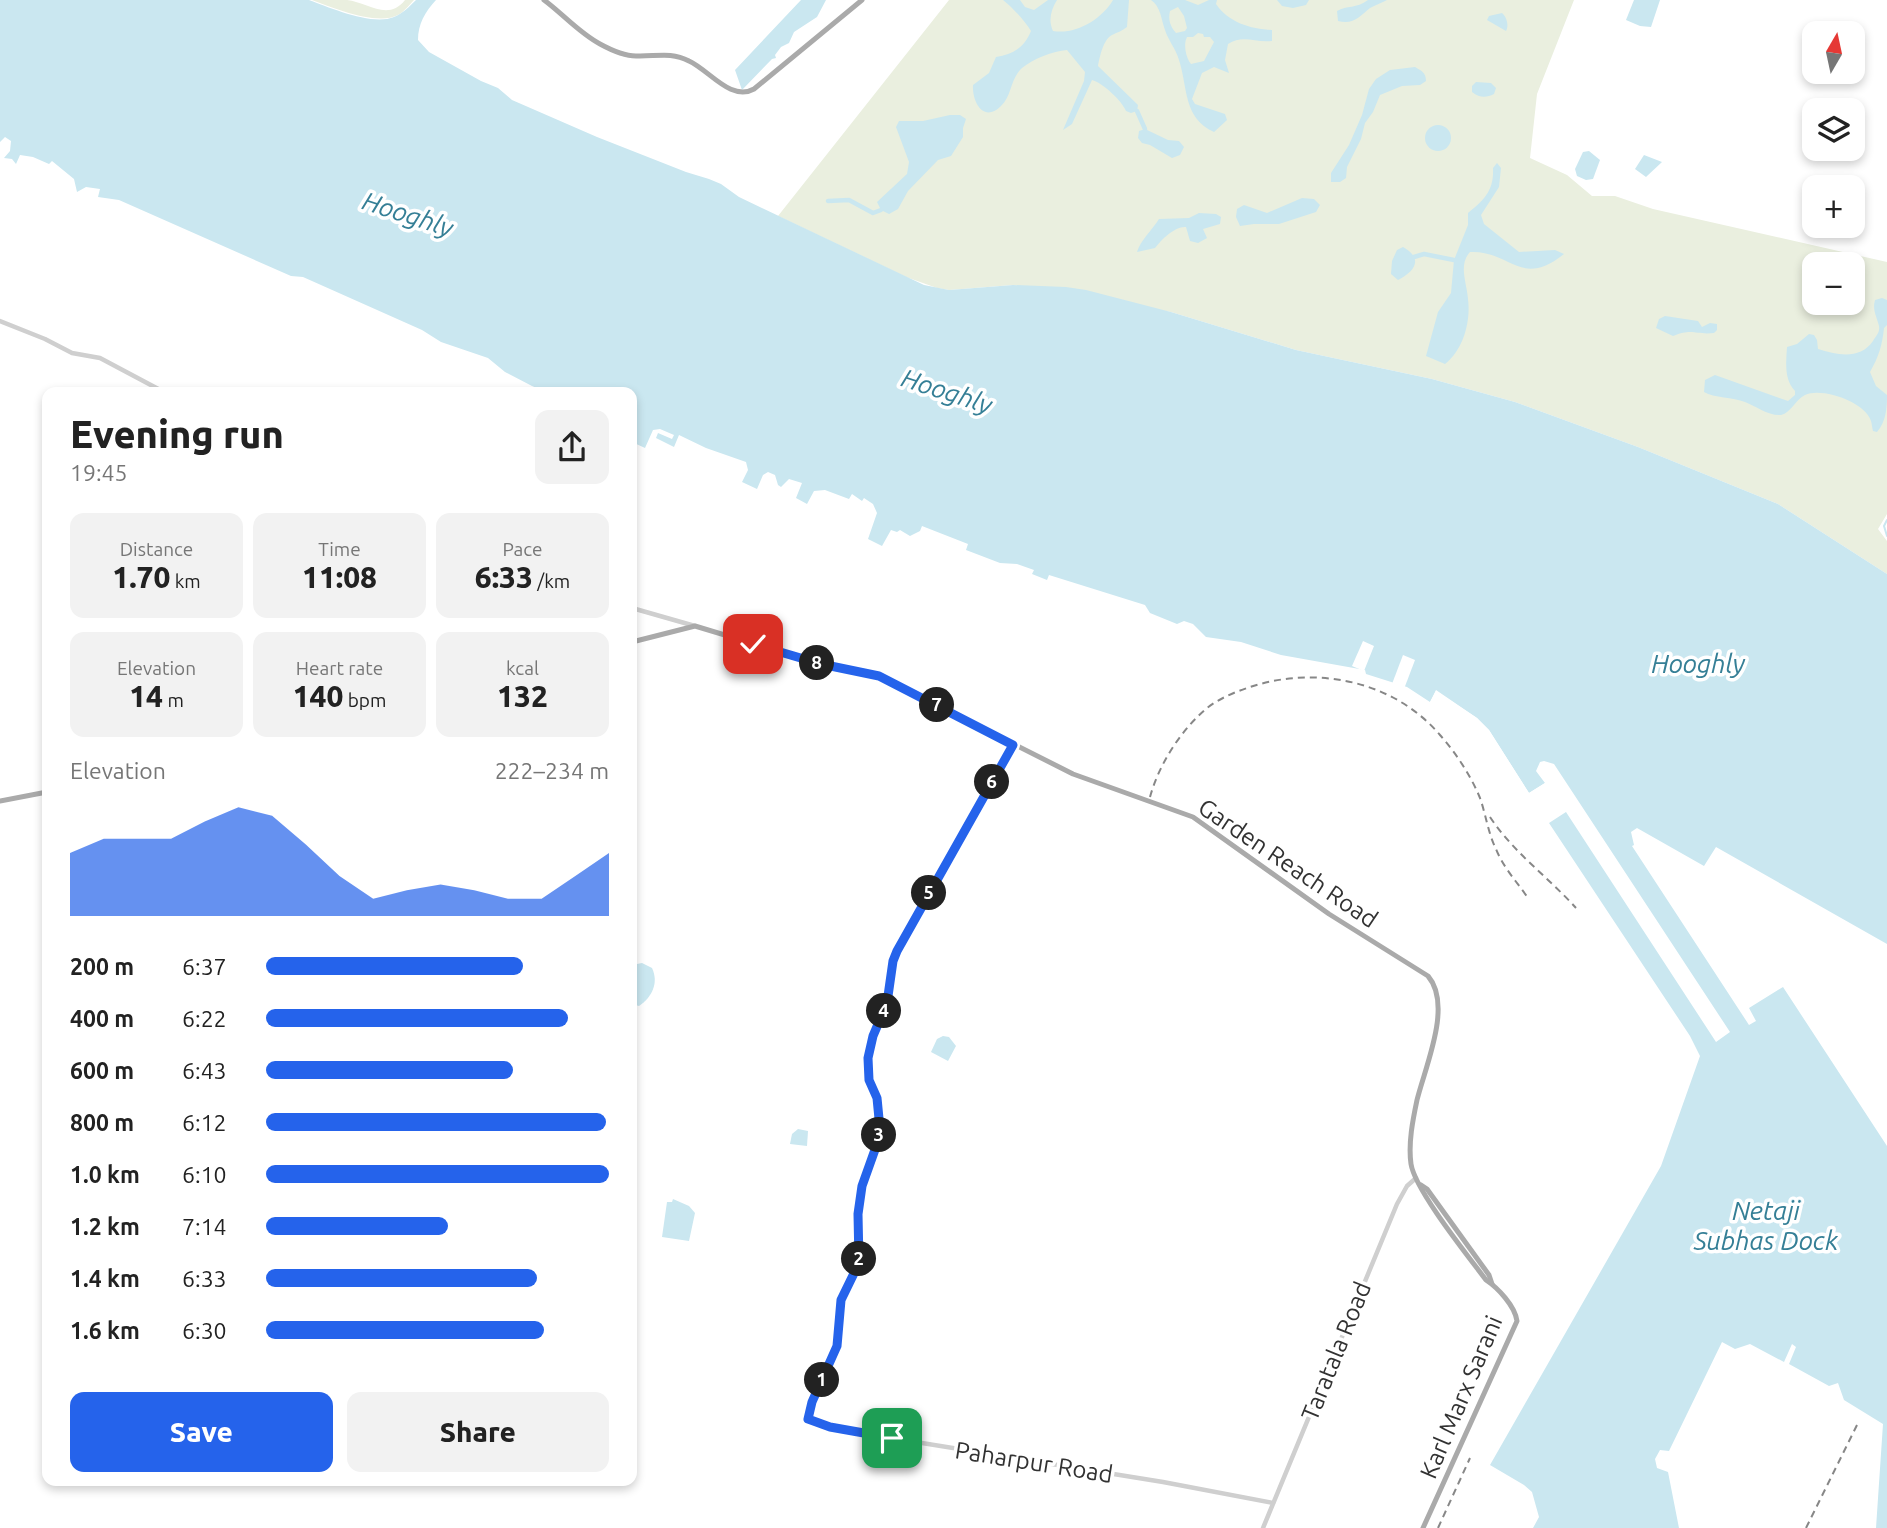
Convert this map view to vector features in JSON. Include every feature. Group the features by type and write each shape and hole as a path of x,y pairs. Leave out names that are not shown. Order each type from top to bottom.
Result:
{"main road":[{"path":"544,0 584,33 613,50 637,57 663,54 681,57 697,65 734,92 742,93 760,84 862,0"},
{"path":"637,641 695,626"},
{"name":"Garden Reach Road","path":"695,626 821,664 879,676 1013,745 1103,786 1193,817 1329,915 1428,976 1435,989 1437,1019 1413,1126 1410,1162 1416,1178"},
{"path":"0,801 42,793"},
{"name":"Karl Marx Sarani","path":"1416,1178 1422,1191 1470,1259 1514,1312 1517,1321 1423,1528"}],"street":[{"path":"0,321 72,353 100,358 155,387"},
{"path":"637,609 695,626"},
{"name":"Paharpur Road","path":"1013,745 893,961 887,1003 873,1036 868,1058 869,1080 877,1098 880,1129 862,1186 858,1214 859,1263 841,1300 837,1346 812,1402 808,1419 860,1433 1273,1503"},
{"name":"Taratala Road","path":"1263,1528 1397,1204 1407,1186 1416,1178"}],"green space":[{"path":"312,0 355,1 377,9 392,10 405,0 414,0 398,15 379,18 355,15"},
{"path":"949,0 1574,0 1537,94 1530,158 1567,175 1592,196 1615,196 1653,209 1843,252 1802,252 1802,315 1865,315 1865,257 1887,262 1887,514 1878,529 1887,541 1887,574 1778,504 1638,447 1515,402 1432,379 1296,350 1171,312 1013,285 949,290 906,277 778,216"}],"water":[{"name":"Hooghly","path":"0,0 309,0 363,18 385,19 403,12 416,0 436,0 423,18 418,34 418,40 429,52 498,88 512,100 597,137 721,184 739,197 924,285 949,290 1013,285 1086,290 1171,312 1296,350 1432,379 1515,402 1638,447 1778,504 1887,574 1887,944 1716,847 1704,866 1637,828 1631,832 1632,846 1749,1025 1756,1021 1749,1008 1783,987 1887,1146 1887,1528 1876,1528 1883,1424 1844,1400 1838,1383 1829,1386 1789,1364 1796,1347 1792,1344 1784,1362 1750,1344 1735,1349 1722,1342 1669,1451 1660,1450 1655,1459 1657,1468 1668,1472 1679,1528 1533,1528 1539,1517 1532,1492 1490,1465 1661,1166 1700,1056 1690,1036 1549,823 1566,812 1716,1042 1730,1032 1554,764 1540,762 1536,771 1545,783 1529,793 1489,730 1477,718 1436,691 1430,702 1407,687 1366,674 1365,670 1281,655 1241,642 1206,637 1193,624 1184,621 1177,624 1150,613 1145,605 1049,575 1047,580 1032,574 1034,570 1017,564 1000,563 966,550 968,544 922,526 920,531 910,536 900,530 891,530 882,546 868,539 877,513 873,504 864,498 862,501 852,494 849,499 825,490 814,491 807,504 796,498 802,483 789,479 781,487 775,475 768,472 763,475 757,489 742,482 748,470 746,462 679,435 674,447 656,438 658,433 672,439 674,435 660,429 653,430 645,448 637,444 637,387 534,387 505,372 488,358 441,342 422,330 303,277 291,276 119,200 98,197 100,189 86,187 77,192 74,179 52,161 49,164 20,155 16,164 12,159 4,158 10,151 11,141 5,137 0,142"},
{"path":"801,0 826,0 817,17 794,32 789,43 781,47 775,55 776,58 742,90 735,70"},
{"path":"1003,0 1020,0 1025,7 1034,10 1048,0 1057,0 1050,19 1053,31 1062,32 1079,28 1095,19 1113,0 1129,0 1127,27 1106,41 1098,66 1138,105 1137,111 1126,111 1112,93 1092,80 1072,124 1063,130 1084,81 1085,72 1067,50 1037,59 1022,68 1001,106 989,112 980,109 973,85 989,73 996,57 1017,49 1031,31"},
{"path":"1151,0 1185,0 1198,5 1217,0 1216,4 1233,20 1272,30 1272,41 1244,39 1228,44 1225,60 1229,73 1214,67 1202,73 1192,99 1195,104 1225,114 1227,120 1214,132 1197,119 1192,110 1178,56","holes":["1178,7 1187,28 1176,33 1170,23 1169,14","1198,33 1210,37 1214,42 1204,61 1191,64 1186,51 1186,40"]},
{"path":"1277,0 1309,0 1306,5 1293,8 1282,6"},
{"path":"1368,0 1387,0 1370,8 1353,21 1338,21 1337,11"},
{"path":"1634,0 1660,0 1651,27 1626,20"},
{"path":"1502,13 1507,22 1506,31 1487,20 1489,16"},
{"path":"1415,67 1423,72 1426,81 1420,85 1402,86 1380,95 1365,123 1361,139 1347,167 1346,178 1340,182 1331,182 1331,173 1349,145 1362,115 1369,89 1376,79 1390,70"},
{"path":"1476,82 1491,83 1496,88 1494,94 1483,97 1472,92 1472,86"},
{"path":"960,115 966,119 963,137 951,156 938,160 908,191 898,209 889,214 881,210 877,202 907,174 909,162 896,127 899,121 923,121"},
{"path":"1438,125 1447,129 1451,138 1447,147 1438,151 1429,147 1425,138 1429,129"},
{"path":"1145,129 1168,140 1179,141 1184,147 1180,155 1172,158 1142,143 1138,138 1139,131"},
{"path":"1589,151 1600,160 1593,179 1586,180 1577,176 1575,169 1583,152"},
{"path":"1644,155 1662,162 1646,177 1635,169"},
{"path":"1497,163 1501,168 1499,187 1481,215 1484,224 1519,252 1555,250 1564,254 1549,264 1526,268 1496,256 1470,252 1464,263 1469,308 1467,326 1457,351 1445,364 1426,356 1438,312 1451,293 1454,260 1468,225 1468,213 1487,194 1492,182 1493,168"},
{"path":"1302,198 1314,199 1320,205 1316,212 1279,224 1240,226 1236,217 1237,209 1244,205 1267,213"},
{"path":"1199,213 1221,217 1220,224 1203,229 1207,238 1198,243 1190,241 1186,227 1182,227 1169,234 1155,248 1137,252 1159,219 1189,218"},
{"path":"1403,247 1413,256 1415,264 1409,273 1398,280 1391,274 1392,261 1397,250"},
{"path":"1875,300 1887,300 1887,325 1870,372 1876,386 1887,395 1884,419 1877,432 1873,431 1871,421 1861,408 1832,395 1805,395 1788,412 1776,415 1740,400 1704,392 1705,380 1715,375 1788,401 1795,395 1795,391 1787,376 1787,347 1797,344 1809,334 1814,335 1817,340 1818,349 1840,354 1862,351 1878,333 1874,304"},
{"path":"1665,316 1698,321 1702,327 1710,323 1717,324 1717,330 1714,333 1690,332 1673,336 1656,328 1659,319"},
{"path":"642,963 652,968 655,979 651,994 639,1006 637,1005 637,964"},
{"path":"949,1037 956,1046 948,1061 931,1052 937,1039"},
{"path":"798,1129 808,1131 807,1146 790,1144 792,1134"},
{"path":"673,1199 689,1206 695,1213 689,1241 662,1237 667,1202 672,1202"}],"pier":[{"path":"1363,641 1374,646 1364,671 1352,666"},
{"path":"1403,655 1415,660 1404,689 1392,684"},
{"path":"1436,690 1477,718 1489,730 1529,793 1545,783 1547,786 1527,796 1475,720 1438,695 1433,704 1430,702"}],"waterway":[{"path":"1137,111 1145,129"},
{"path":"828,201 849,200 873,213 881,210"},
{"path":"1414,257 1424,254 1454,260"},
{"path":"1887,520 1884,526 1887,536"}],"railway":[{"path":"1150,797 1159,772 1180,737 1197,717 1217,701 1244,689 1276,681 1327,678 1353,682 1400,702 1421,717 1446,742 1463,765 1476,790 1499,856 1528,898"},
{"path":"1490,817 1520,853 1576,908"},
{"path":"1806,1528 1857,1425"},
{"path":"1438,1528 1470,1458"}],"route":[{"path":"753,644 832,667 879,676 1013,745 897,951 887,1003 870,1045 868,1074 877,1098 880,1129 862,1186 858,1214 859,1263 841,1300 837,1346 812,1402 808,1419 830,1427 892,1438"}],"water label":[{"name":"Netaji Subhas Dock","path":"1766,1225"}]}
